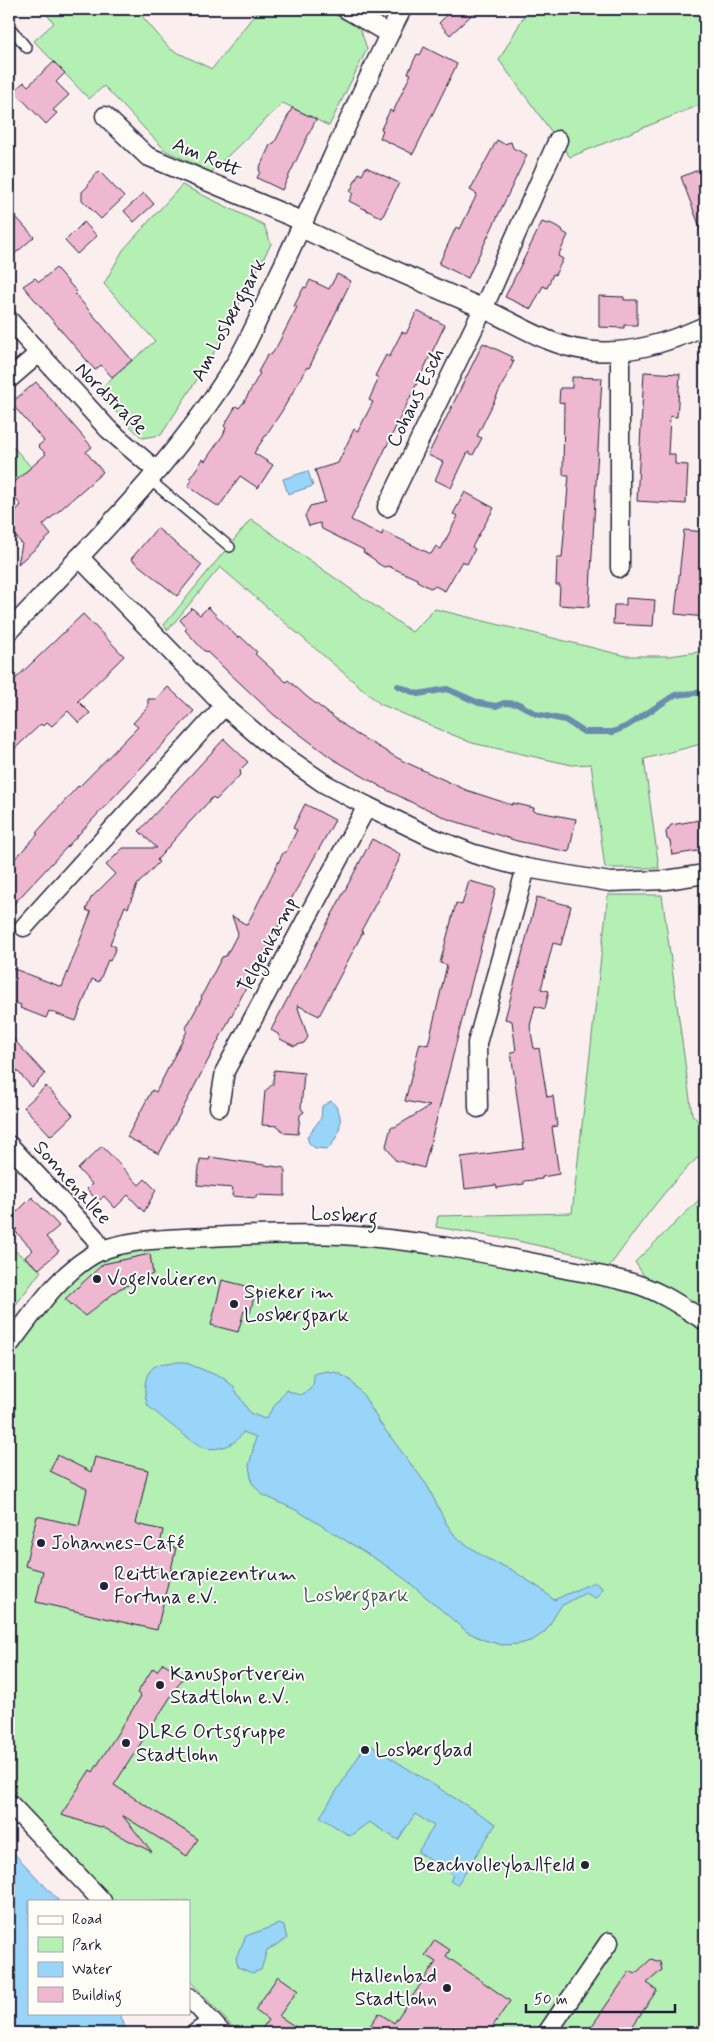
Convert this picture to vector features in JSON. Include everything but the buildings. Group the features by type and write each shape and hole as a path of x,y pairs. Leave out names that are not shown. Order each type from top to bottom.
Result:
{"street":[{"path":"346,9 389,34"},
{"name":"Am Losbergpark","path":"9,631 116,519 153,476 192,428 236,363 303,225 402,9"},
{"name":"Am Rott","path":"105,116 147,156 303,225"},
{"name":"Cohaus Esch","path":"388,506 483,309 558,140"},
{"path":"303,225 546,340 583,350 620,352 661,343 705,326"},
{"name":"Nordstraße","path":"9,320 38,354 153,476"},
{"path":"620,352 620,568"},
{"path":"9,379 38,354"},
{"path":"79,557 224,706 273,748 325,784 366,806 431,837 474,854 526,868 610,882 666,880 705,874"},
{"path":"24,927 224,706"},
{"name":"Telgenkamp","path":"219,1107 225,1071 366,806"},
{"path":"478,1108 477,1042 526,868"},
{"name":"Sonnenallee","path":"9,1145 94,1237 102,1251"},
{"name":"Losberg","path":"9,1345 57,1285 84,1260 102,1251 135,1243 176,1238 267,1234 341,1235 432,1245 499,1255 639,1285 672,1300 705,1321"},
{"path":"9,1803 101,1900"},
{"path":"547,2033 609,1942"},
{"path":"190,1998 217,2028 196,2033"}],"lane":[{"path":"9,26 27,48"},
{"path":"153,476 230,547"}],"green space":[{"path":"42,9 136,9 170,49 212,69 259,9 324,9 360,28 367,49 329,126 283,103 211,172 166,151 104,86 89,99 34,41 54,23"},
{"path":"528,9 704,9 705,103 570,157 499,60"},
{"path":"182,185 264,225 271,244 211,358 161,435 142,438 96,392 155,341 104,284 123,250"},
{"path":"9,442 31,467 9,487"},
{"path":"251,519 412,632 435,609 626,656 669,656 698,652 705,647 705,743 644,759 659,868 605,868 591,764 572,765 472,743 380,704 220,567 168,630 164,625"},
{"path":"608,895 662,895 692,1114 705,1130 705,1151 677,1178 652,1208 606,1271 606,1274 596,1263 581,1255 513,1240 436,1227 438,1216 572,1213"},
{"path":"705,1194 705,1315 644,1276 635,1262"},
{"name":"Losbergpark","path":"308,1242 400,1247 602,1282 650,1296 705,1327 705,2033 238,2033 190,1981 190,1900 113,1900 9,1790 9,1360 56,1292 106,1254 145,1248"},
{"path":"9,1246 41,1271 9,1314"}],"water":[{"path":"308,471 313,486 288,494 283,479"},
{"path":"331,1101 339,1113 340,1119 336,1138 328,1149 315,1148 309,1143 307,1137 321,1118 322,1106"},
{"path":"184,1362 223,1378 232,1385 250,1413 265,1419 286,1390 299,1395 311,1388 314,1382 314,1374 326,1371 338,1373 350,1380 364,1396 380,1423 427,1485 446,1523 456,1537 484,1557 512,1570 554,1600 594,1582 602,1588 599,1596 595,1598 585,1593 561,1606 545,1632 533,1640 520,1644 502,1645 484,1640 467,1632 405,1579 382,1563 298,1511 263,1495 252,1483 249,1466 256,1437 243,1432 237,1440 227,1446 206,1448 185,1436 148,1406 145,1391 147,1375 156,1366"},
{"path":"367,1743 496,1824 457,1885 450,1881 453,1875 418,1852 434,1826 415,1814 398,1840 369,1822 350,1836 320,1817"},
{"path":"9,1848 58,1900 28,1900 28,2014 120,2014 127,2033 35,2033 26,2028 9,2027"},
{"path":"279,1924 284,1926 287,1939 267,1950 261,1970 252,1973 238,1967 236,1958 246,1936"}],"waterway":[{"path":"398,686 418,694 447,689 479,703 496,706 504,703 519,704 536,714 565,720 584,732 613,732 627,726 675,695 705,692"}],"place":[{"name":"Vogelvolieren","path":"97,1279"},
{"name":"Spieker im Losbergpark","path":"234,1304"},
{"name":"Johannes-Café","path":"41,1543"},
{"name":"Reittherapiezentrum Fortuna e.V.","path":"104,1586"},
{"name":"Kanusportverein Stadtlohn e.V.","path":"160,1685"},
{"name":"DLRG Ortsgruppe Stadtlohn","path":"126,1743"},
{"name":"Losbergbad","path":"365,1750"},
{"name":"Beachvolleyballfeld","path":"585,1865"},
{"name":"Hallenbad Stadtlohn","path":"447,1988"}]}
